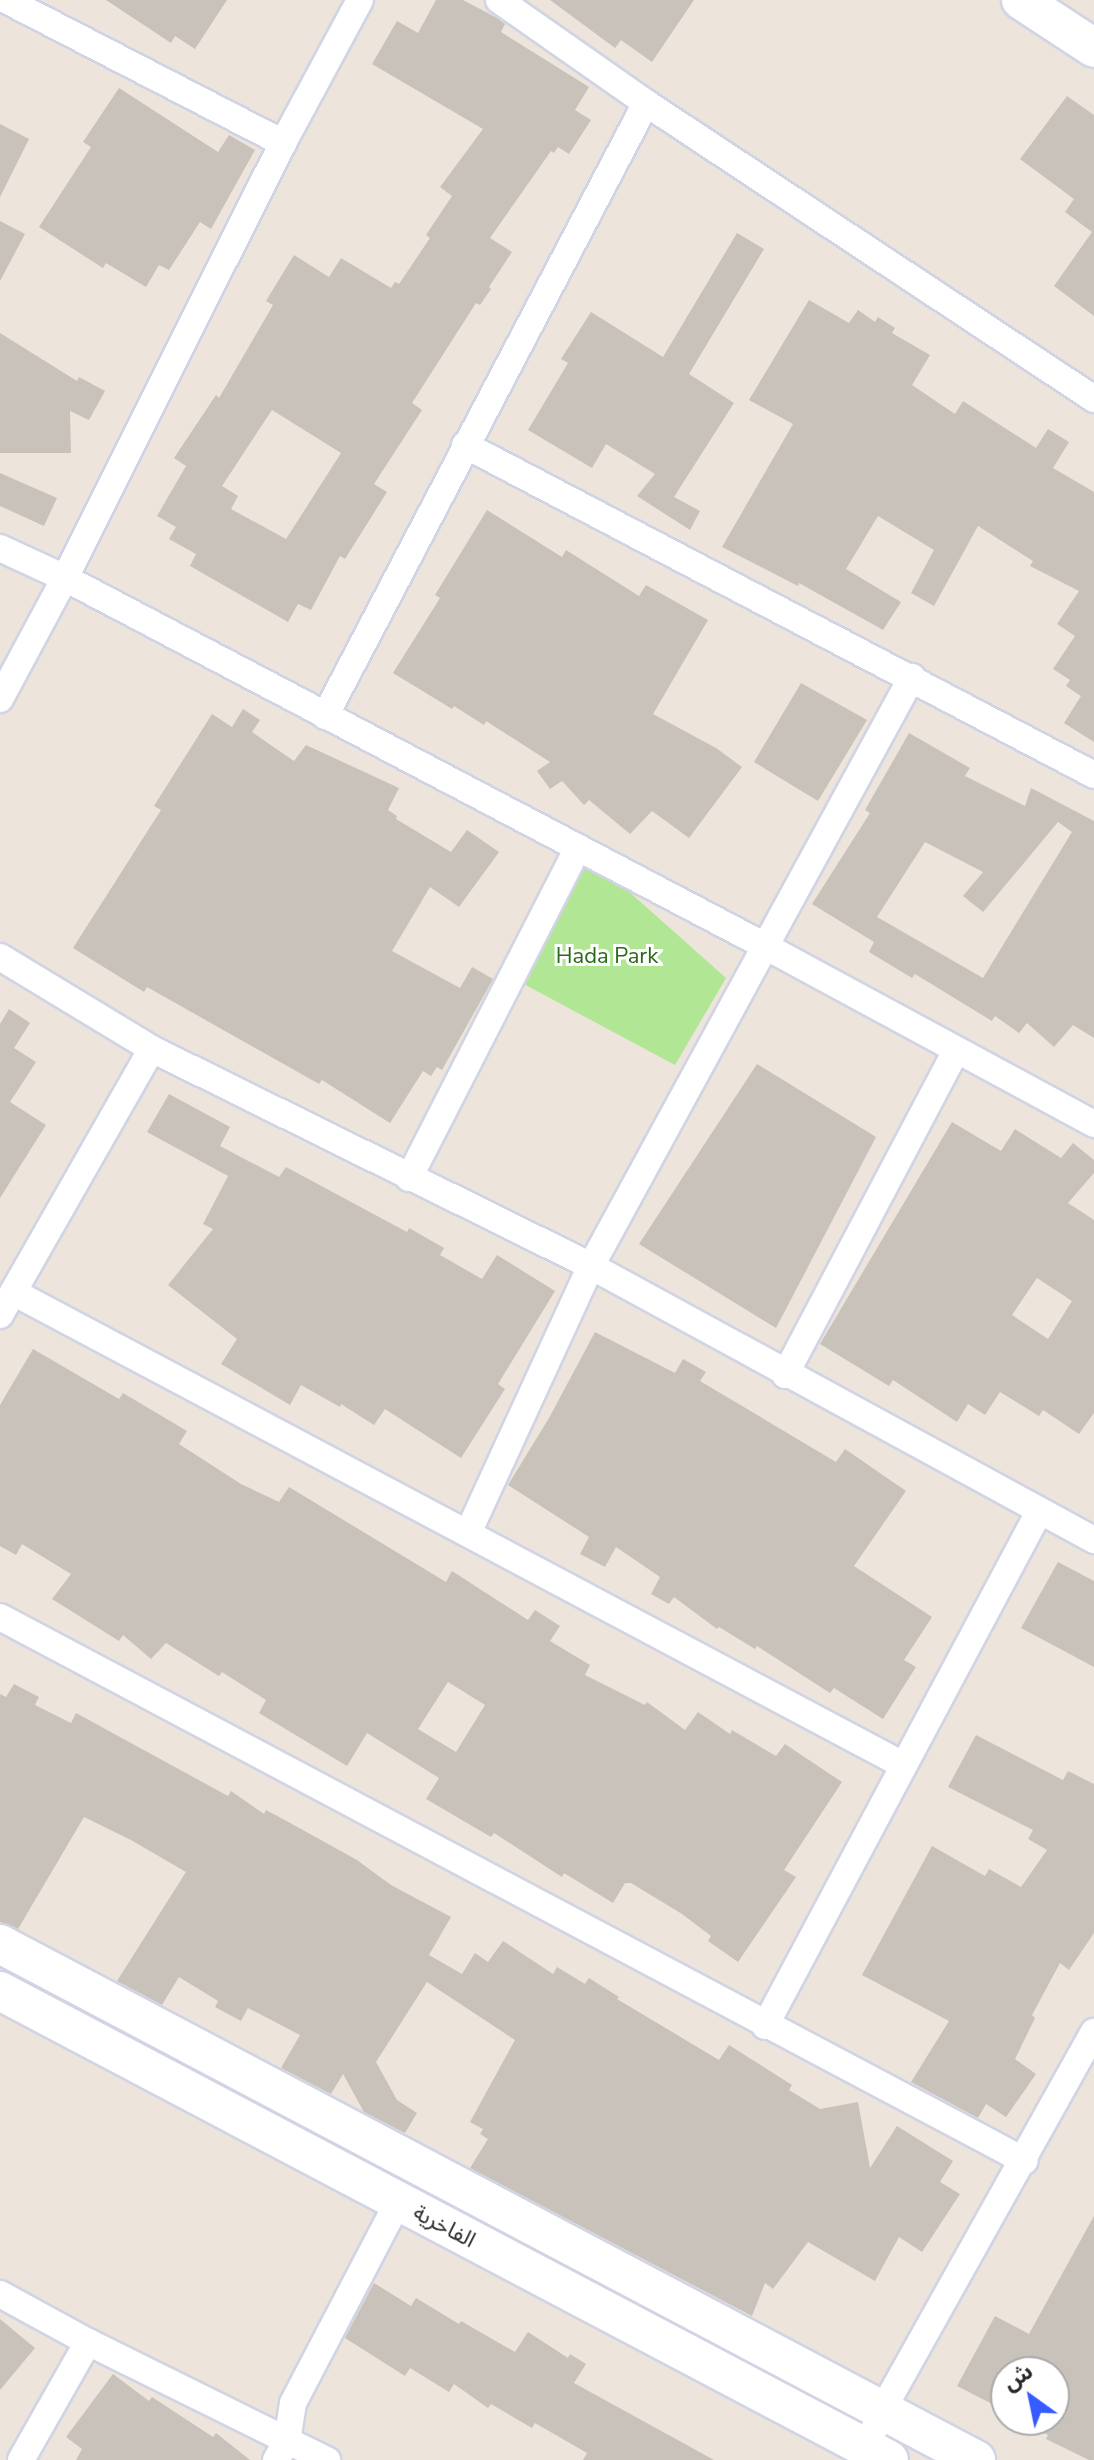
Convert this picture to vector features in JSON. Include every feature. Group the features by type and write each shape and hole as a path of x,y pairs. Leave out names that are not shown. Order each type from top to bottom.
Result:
{"street":[{"path":"6,0 283,143"},
{"path":"0,699 65,578 283,143 360,0"},
{"path":"499,0 646,103 1094,399"},
{"path":"1021,0 1094,48"},
{"path":"325,716 646,103"},
{"path":"465,445 1094,775"},
{"path":"0,548 65,578 577,850 765,946 1094,1124"},
{"path":"468,1533 591,1266 912,677"},
{"path":"409,1178 577,850"},
{"path":"0,957 152,1049 591,1266 785,1375 1094,1540"},
{"path":"0,1315 152,1049"},
{"path":"785,1375 956,1051"},
{"path":"13,1292 903,1765"},
{"path":"765,2026 1039,1512"},
{"path":"0,1617 765,2026 1025,2161"},
{"path":"0,1944 976,2460"},
{"name":"الفاخرية","path":"0,1991 877,2454"},
{"path":"877,2454 883,2409 1025,2161 1094,2032"},
{"path":"281,2450 293,2403 398,2202"},
{"path":"0,2294 281,2450 327,2460"},
{"path":"21,2460 88,2342"}],"green space":[{"name":"Hada Park","path":"590,857 726,978 675,1065 518,981"}],"building":[{"path":"106,0 227,0 195,49 175,36 171,43"},
{"path":"436,0 463,0 505,24 501,32 589,87 575,110 591,120 569,154 558,147 554,153 551,151 490,238 512,252 489,287 491,289 480,305 476,303 412,403 422,410 374,484 387,492 345,559 340,556 311,610 298,604 288,622 190,566 196,554 169,539 176,527 157,516 186,466 174,458 216,395 219,398 273,305 266,301 294,255 329,277 341,258 391,288 395,282 399,284 430,238 426,235 452,196 440,187 483,129 372,64 397,21 418,33","holes":["272,410 341,453 286,539 231,509 238,496 222,486"]},
{"path":"550,0 694,0 652,62 621,40 615,48"},
{"path":"119,88 218,152 229,135 255,150 211,229 200,222 169,270 159,265 146,287 106,263 103,268 39,227 91,147 83,142"},
{"path":"1067,96 1094,115 1094,316 1054,286 1092,232 1065,212 1074,199 1020,159"},
{"path":"0,124 29,139 0,197"},
{"path":"0,221 25,234 0,281"},
{"path":"737,233 764,249 689,374 734,403 674,497 700,511 690,530 637,496 655,474 606,444 592,468 528,430 568,363 561,359 591,312 663,357"},
{"path":"809,300 849,323 858,310 875,322 878,317 895,328 892,333 930,355 912,385 955,414 963,401 1036,448 1048,429 1069,442 1053,468 1094,492 1094,742 1064,723 1081,696 1066,686 1070,680 1053,669 1075,636 1057,624 1079,591 1030,566 1033,561 978,526 934,606 911,593 934,550 878,516 846,569 901,602 883,630 799,583 798,586 722,547 793,424 749,400"},
{"path":"0,333 77,381 79,377 105,391 89,420 70,411 71,453 0,453"},
{"path":"0,473 57,498 44,526 0,506"},
{"path":"487,510 562,557 566,550 639,596 646,585 708,620 653,714 716,748 742,767 689,838 652,811 630,834 589,800 584,805 562,781 550,789 537,771 550,762 486,721 484,725 454,706 452,709 393,673 440,598 435,595"},
{"path":"801,683 867,720 818,801 754,762"},
{"path":"243,709 260,720 252,732 294,761 306,745 399,788 388,810 397,816 396,819 451,852 467,830 499,852 459,907 430,887 392,951 460,988 472,967 493,979 442,1070 437,1067 431,1076 423,1071 390,1123 322,1080 319,1084 147,987 144,992 73,948 161,810 154,806 212,714 232,727"},
{"path":"909,733 970,768 965,776 1025,806 1031,788 1094,821 1094,1038 1073,1025 1054,1047 1027,1023 1019,1033 995,1016 992,1021 915,974 912,978 869,952 874,942 812,904 870,813 865,810","holes":["1058,822 1072,832 983,978 877,917 925,842 983,872 963,896 983,912"]},
{"path":"9,1009 30,1023 14,1048 36,1062 10,1102 46,1125 0,1198 0,1024"},
{"path":"757,1064 876,1137 776,1328 639,1244"},
{"path":"169,1094 230,1127 220,1146 279,1177 286,1167 407,1232 409,1228 444,1248 440,1255 482,1279 497,1255 555,1291 498,1384 505,1389 461,1458 385,1409 374,1425 341,1404 340,1407 301,1385 290,1405 221,1364 237,1339 168,1285 213,1229 203,1224 228,1176 147,1132"},
{"path":"952,1122 1001,1151 1015,1129 1061,1158 1073,1143 1094,1160 1094,1173 1068,1203 1094,1220 1094,1413 1079,1434 1043,1410 1039,1416 1000,1392 985,1415 968,1404 957,1422 893,1380 889,1386 820,1344","holes":["1037,1278 1072,1301 1048,1339 1012,1315"]},
{"path":"595,1332 675,1373 683,1359 706,1372 700,1381 836,1462 845,1449 906,1491 854,1566 932,1617 904,1660 916,1667 883,1719 834,1688 830,1693 757,1646 755,1649 719,1627 717,1629 674,1597 669,1604 651,1594 660,1577 616,1547 605,1567 580,1554 589,1537 508,1485 549,1418"},
{"path":"33,1349 119,1399 123,1393 187,1431 179,1444 241,1484 279,1502 289,1487 446,1582 452,1571 528,1620 535,1610 560,1626 550,1641 590,1665 585,1675 645,1705 647,1702 685,1730 698,1712 730,1734 732,1730 776,1756 785,1744 842,1782 784,1870 796,1877 738,1962 708,1941 711,1936 682,1914 631,1883 625,1883 613,1903 564,1873 562,1877 494,1833 491,1837 426,1799 439,1778 367,1733 347,1766 259,1713 266,1700 222,1672 219,1676 166,1643 151,1659 123,1635 119,1641 52,1599 71,1574 22,1544 16,1555 0,1546 0,1405","holes":["448,1682 485,1705 456,1752 418,1729"]},
{"path":"1058,1562 1094,1581 1094,1667 1021,1628"},
{"path":"14,1684 39,1697 35,1705 71,1723 76,1713 228,1796 231,1791 264,1814 266,1810 292,1824 357,1860 391,1885 451,1917 429,1955 462,1974 475,1953 488,1962 503,1941 553,1974 557,1967 585,1984 589,1978 619,1997 617,1999 719,2060 729,2045 792,2085 789,2090 820,2109 858,2102 870,2168 897,2126 953,2161 940,2182 960,2194 922,2252 899,2237 875,2281 808,2242 773,2289 765,2283 752,2316 470,2168 488,2139 480,2134 483,2129 470,2122 515,2040 427,1982 376,2062 397,2100 417,2113 405,2133 364,2112 343,2074 331,2094 281,2068 300,2035 248,2008 241,2021 215,2007 218,2001 179,1977 162,2005 117,1981 186,1872 131,1840 84,1817 18,1929 0,1922 0,1694 6,1697"},
{"path":"976,1735 1063,1780 1068,1771 1094,1784 1094,1933 1069,1970 1060,1963 1032,2015 1035,2018 1015,2059 1036,2074 1006,2117 986,2104 978,2118 911,2082 949,2021 862,1975 932,1846 985,1876 989,1869 1021,1887 1047,1850 1028,1839 1033,1830 948,1787"},
{"path":"1094,2216 1094,2460 1046,2439 1048,2436 1070,2436 1070,2356 990,2356 990,2403 957,2386 995,2316 1029,2334"},
{"path":"374,2283 411,2306 416,2298 515,2352 528,2332 568,2358 570,2354 586,2364 574,2383 714,2460 583,2460 587,2453 535,2423 532,2428 491,2404 488,2408 454,2384 449,2392 410,2368 405,2376 345,2338"},
{"path":"0,2319 35,2348 0,2390"},
{"path":"113,2374 149,2401 152,2397 213,2437 216,2433 250,2460 76,2460 82,2449 66,2437"}]}
